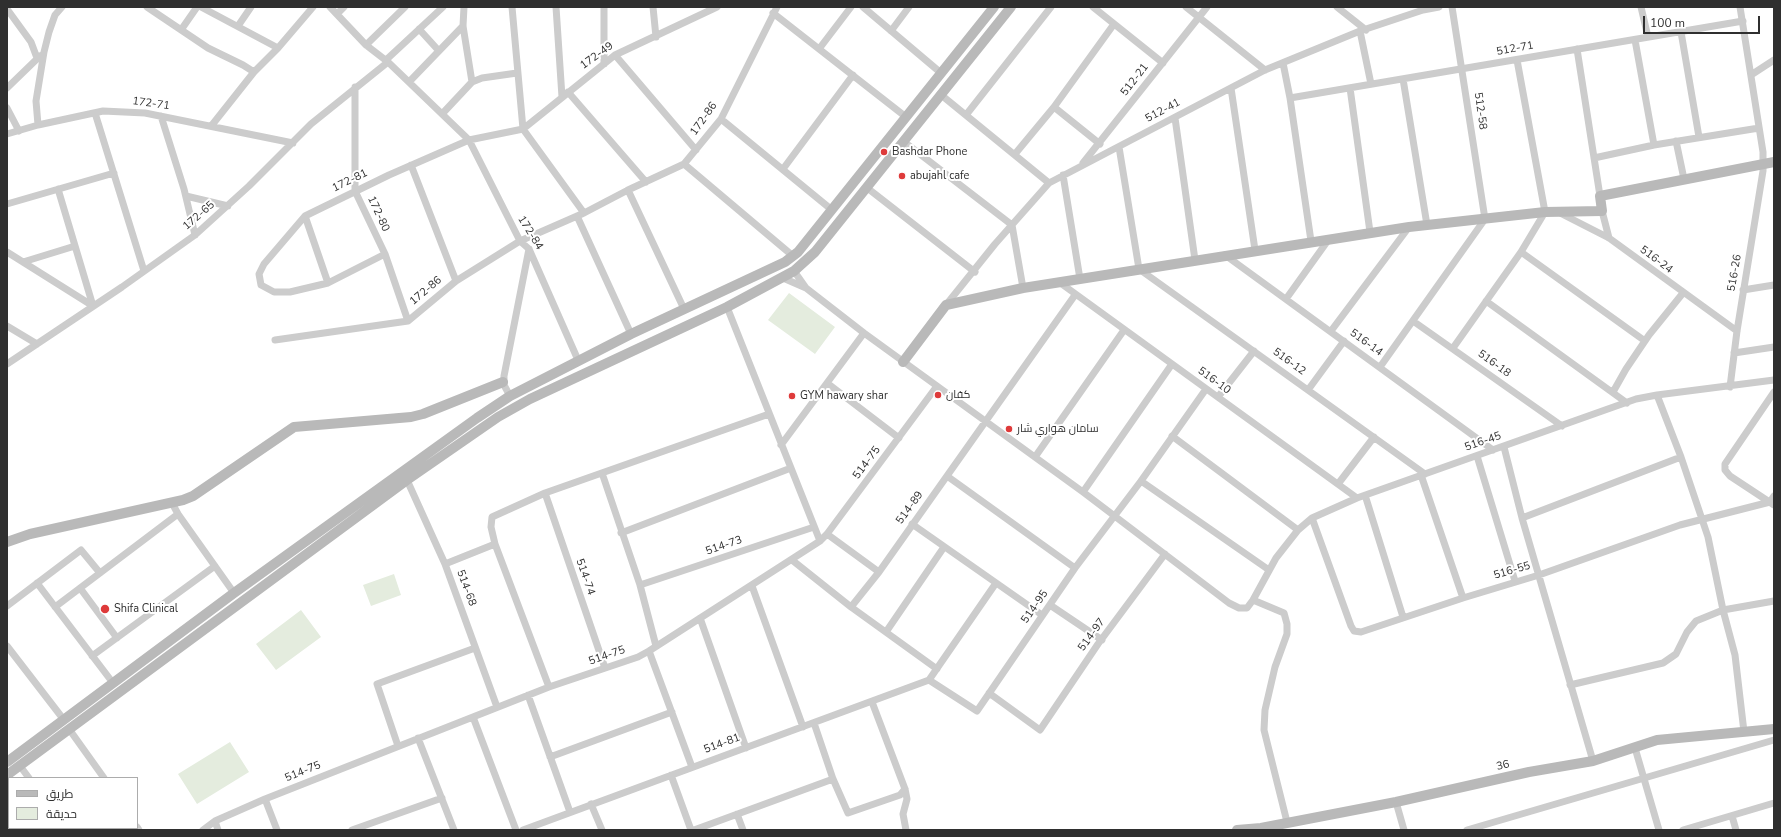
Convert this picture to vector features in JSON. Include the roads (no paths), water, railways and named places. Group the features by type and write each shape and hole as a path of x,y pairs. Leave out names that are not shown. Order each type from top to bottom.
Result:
{"main road":[{"path":"7,762 234,593 477,418 510,396 578,360 785,262 793,256 832,210 994,7"},
{"path":"7,775 407,480 514,407 727,307 794,271 815,252 1011,7"},
{"path":"903,362 946,305 1023,288 1370,232 1545,212 1559,213 1602,211 1600,196 1774,162"},
{"path":"687,308 696,321"},
{"path":"670,316 676,330"},
{"path":"7,542 30,534 172,503 193,496 294,428 411,417 423,414 503,382"},
{"name":"36","path":"1237,830 1261,829 1287,822 1396,802 1529,772 1593,761 1656,740 1682,736 1774,729"}],"street":[{"path":"54,7 55,15"},
{"path":"38,125 36,101 44,52 55,15 62,7"},
{"path":"147,7 208,48 254,72"},
{"path":"181,30 197,7"},
{"path":"201,7 278,48"},
{"path":"238,26 251,7"},
{"path":"212,125 254,72 278,48 313,7"},
{"path":"330,7 366,45 387,61 469,140"},
{"path":"337,14 344,7"},
{"path":"366,45 405,7"},
{"name":"172-65","path":"7,364 195,235 228,206 311,124 387,61 418,29 443,7"},
{"path":"464,7 463,26 472,82"},
{"path":"512,7 523,129 584,212"},
{"path":"556,7 562,97"},
{"path":"604,7 604,64"},
{"path":"653,7 656,37"},
{"name":"172-49","path":"499,133 523,129 614,55 656,37 717,7"},
{"path":"819,49 851,7"},
{"path":"863,7 942,73"},
{"path":"891,31 909,7"},
{"path":"966,115 1051,7"},
{"path":"1093,7 1163,62"},
{"path":"1186,7 1265,70"},
{"name":"512-21","path":"1081,167 1207,7"},
{"path":"1338,7 1363,31 1371,84"},
{"name":"512-41","path":"946,305 1049,183 1265,70 1425,8 1439,7"},
{"name":"512-58","path":"1452,7 1463,69 1485,219"},
{"path":"1641,7 1648,38"},
{"name":"516-26","path":"1730,386 1743,290 1751,248 1763,164 1759,128 1740,7"},
{"path":"7,9 31,42 37,58"},
{"path":"775,10 819,49 906,116"},
{"name":"172-86","path":"275,340 408,321 456,280 520,241 577,216 684,164 720,119 775,10"},
{"name":"512-71","path":"1290,98 1743,21"},
{"path":"1015,154 1054,107 1114,24"},
{"path":"409,82 463,26"},
{"path":"418,29 439,50"},
{"path":"1681,32 1699,137"},
{"path":"1635,40 1654,144"},
{"path":"1577,50 1600,196"},
{"path":"7,88 44,52"},
{"path":"614,55 696,150"},
{"path":"1453,348 1521,252 1545,212 1517,60"},
{"path":"1751,75 1774,60"},
{"path":"1283,63 1290,98 1311,241"},
{"path":"442,114 472,82 482,78 517,73"},
{"path":"783,169 853,75"},
{"path":"1403,79 1427,225"},
{"name":"172-80","path":"355,87 355,191 385,254 408,321"},
{"path":"1231,88 1255,250"},
{"path":"1350,88 1370,232"},
{"path":"568,92 646,182"},
{"path":"940,94 1049,183"},
{"path":"1054,107 1100,144"},
{"path":"7,108 19,131"},
{"name":"172-71","path":"7,134 38,125 103,111 145,113 212,125 293,143"},
{"path":"95,113 144,271"},
{"path":"161,116 186,196 195,235"},
{"path":"1175,118 1195,260"},
{"path":"720,119 832,210"},
{"path":"1594,158 1654,144 1759,128"},
{"name":"172-81","path":"328,283 290,292 274,292 261,285 259,274 264,264 305,216 411,165 469,140 499,133"},
{"name":"172-84","path":"469,140 520,241 529,249 578,360"},
{"path":"903,141 1012,226 1023,288"},
{"path":"1676,141 1684,179"},
{"path":"1119,147 1139,269"},
{"path":"684,164 793,256"},
{"path":"411,165 456,280"},
{"path":"7,204 114,173"},
{"path":"1063,175 1080,279"},
{"path":"866,187 974,272"},
{"path":"58,189 93,306"},
{"path":"628,190 687,308"},
{"path":"186,196 228,206"},
{"path":"1602,211 1609,238"},
{"name":"516-24","path":"1559,213 1609,238 1737,331"},
{"path":"305,216 328,283 385,254"},
{"path":"577,216 631,334"},
{"path":"1380,367 1485,219"},
{"path":"1331,331 1409,227"},
{"path":"1286,299 1329,238"},
{"path":"23,262 76,246"},
{"path":"510,396 503,382 529,249"},
{"path":"7,252 93,306"},
{"path":"1521,252 1645,341"},
{"name":"516-14","path":"1225,255 1493,450"},
{"name":"516-12","path":"1139,269 1374,437 1423,474"},
{"path":"794,271 806,288"},
{"path":"782,278 806,288 903,362 1083,492 1114,517 1165,554"},
{"name":"516-10","path":"1058,282 1357,498"},
{"path":"1743,290 1774,285"},
{"path":"1613,392 1626,368 1645,341 1683,293"},
{"name":"514-89","path":"851,607 879,572 1075,294"},
{"path":"1486,300 1628,403"},
{"path":"727,307 820,541"},
{"name":"516-18","path":"1413,321 1562,426"},
{"path":"7,326 38,344"},
{"path":"1035,458 1124,330"},
{"path":"781,445 864,333"},
{"path":"1308,390 1344,341"},
{"path":"1734,353 1774,347"},
{"path":"1218,398 1254,351"},
{"path":"1083,492 1172,364"},
{"name":"516-45","path":"1165,554 1229,603 1239,608 1246,608 1253,600 1276,558 1298,530 1312,518 1357,498 1628,403 1657,395 1773,382"},
{"path":"827,383 899,438"},
{"name":"514-75","path":"203,830 215,822 265,799 528,695 638,657 649,651 820,541 827,534 937,386"},
{"name":"514-95","path":"929,680 977,711 1075,568 1141,481 1206,389"},
{"path":"1773,501 1730,476 1725,470 1725,464 1774,392"},
{"path":"1657,395 1682,457 1708,537 1723,610 1735,655 1744,732"},
{"path":"549,687 495,544 491,527 492,517 545,493 769,414"},
{"path":"1172,436 1298,530"},
{"path":"1338,484 1374,437"},
{"path":"1504,447 1522,518 1593,761"},
{"path":"1476,456 1515,581"},
{"path":"1522,518 1682,457"},
{"path":"621,533 791,468"},
{"path":"602,474 640,585 656,646"},
{"path":"1423,474 1462,598"},
{"path":"947,476 1075,568"},
{"name":"514-68","path":"407,480 445,564 497,707"},
{"path":"1141,481 1269,570"},
{"name":"514-74","path":"545,493 605,668"},
{"path":"1365,495 1403,617"},
{"name":"516-55","path":"1312,518 1351,626 1354,631 1361,632 1515,581 1539,575 1680,525 1773,501"},
{"path":"172,503 178,514 234,593"},
{"path":"55,607 178,514"},
{"path":"912,524 1042,615"},
{"name":"514-73","path":"640,585 814,527"},
{"path":"827,534 879,572"},
{"path":"445,564 495,544"},
{"path":"886,632 944,547"},
{"path":"7,606 81,550 100,573"},
{"name":"514-97","path":"990,693 1040,730 1102,640 1165,554"},
{"path":"792,560 851,607 937,669"},
{"path":"92,656 215,566"},
{"path":"37,583 112,684"},
{"path":"929,680 996,583"},
{"path":"752,586 803,727"},
{"path":"80,588 116,638"},
{"path":"1253,600 1284,613 1287,624 1287,634 1275,667 1265,710 1264,730 1287,822"},
{"path":"1570,685 1663,663 1676,654 1687,632 1696,621 1723,610 1774,602"},
{"path":"1050,605 1102,640"},
{"path":"700,618 746,748"},
{"path":"7,646 64,720"},
{"path":"398,746 377,684 475,648"},
{"path":"649,651 692,767"},
{"name":"514-81","path":"523,830 929,680"},
{"path":"528,695 570,812"},
{"path":"872,702 905,789 907,799 903,814 906,830"},
{"path":"550,757 672,712"},
{"path":"473,717 516,830"},
{"path":"814,723 833,779 848,814 900,795 905,789"},
{"path":"69,729 103,777"},
{"path":"418,738 454,830"},
{"path":"1467,830 1774,740"},
{"path":"1635,748 1659,830"},
{"path":"20,766 28,777"},
{"path":"671,775 694,830 833,779"},
{"path":"352,830 442,798"},
{"path":"265,799 277,830"},
{"path":"1396,802 1404,830"},
{"path":"1683,830 1774,803"},
{"path":"591,804 602,830"},
{"path":"737,814 743,830"},
{"path":"1732,816 1736,830"},
{"path":"215,822 218,830"}],"place":[{"name":"Bashdar Phone","path":"884,152"},
{"name":"abujahl cafe","path":"902,176"},
{"name":"كفان","path":"938,395"},
{"name":"GYM hawary shar","path":"792,396"},
{"name":"سامان هواري شار","path":"1009,429"},
{"name":"Shifa Clinical","path":"105,609"}]}
